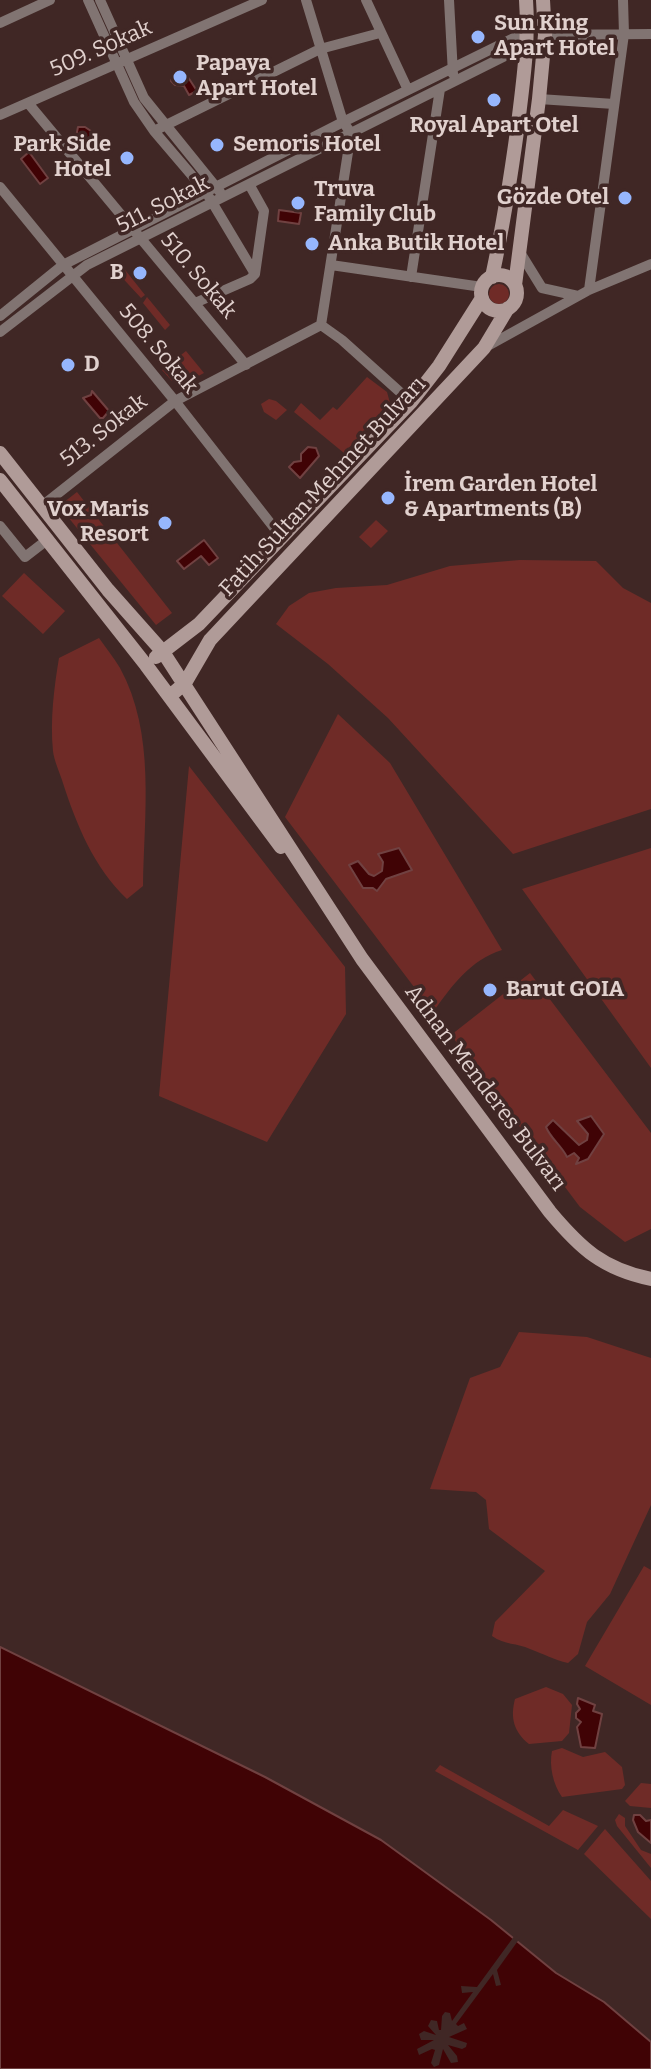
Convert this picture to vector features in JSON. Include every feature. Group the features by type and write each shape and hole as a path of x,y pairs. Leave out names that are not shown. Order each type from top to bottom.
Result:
{"main road":[{"name":"Fatih Sultan Mehmet Bulvarı","path":"146,665 199,624 411,402 439,366 485,288 506,212 528,38 526,0"},
{"name":"Fatih Sultan Mehmet Bulvarı","path":"170,696 185,683 210,640 484,348 516,298 515,285 545,35 543,0"},
{"path":"508,308 493,310 485,288 502,276 515,285"},
{"path":"0,453 108,590 163,652"},
{"path":"0,480 146,665"},
{"name":"Adnan Menderes Bulvarı","path":"163,652 283,834 314,888"},
{"name":"Adnan Menderes Bulvarı","path":"146,665 314,888 362,959 550,1212 573,1239 597,1260 615,1270 651,1279"}],"street":[{"path":"0,23 50,0"},
{"path":"88,0 121,62"},
{"path":"100,0 134,102 217,186 223,197"},
{"name":"509. Sokak","path":"0,115 262,0"},
{"path":"306,0 343,122 351,133 321,325 411,402"},
{"path":"366,0 408,90"},
{"path":"449,0 454,82"},
{"path":"583,293 624,34 623,0"},
{"path":"159,128 320,49 380,33"},
{"path":"545,35 651,34"},
{"name":"511. Sokak","path":"0,316 63,265 452,68 528,38"},
{"name":"511. Sokak","path":"0,332 87,265 454,82 528,38"},
{"path":"411,277 440,89"},
{"path":"539,99 614,104"},
{"name":"510. Sokak","path":"28,103 246,365"},
{"path":"159,128 206,192 255,274"},
{"path":"195,303 255,274 264,211 249,184"},
{"name":"508. Sokak","path":"0,187 282,538"},
{"path":"521,254 542,288 583,293"},
{"path":"484,348 583,293 651,264"},
{"path":"331,265 485,288"},
{"name":"513. Sokak","path":"42,506 175,401 321,325"},
{"path":"0,526 25,557 47,540"}],"shaded area":[{"path":"184,71 197,91 189,95 184,86 171,81 173,76"},
{"path":"78,127 85,127 107,142 98,143 85,152 76,137"},
{"path":"29,152 48,178 40,184 21,159"},
{"path":"279,210 301,213 299,224 278,221"},
{"path":"122,266 145,295 141,298 116,271"},
{"path":"499,284 506,287 509,294 506,301 499,304 492,301 489,294 492,287"},
{"path":"147,297 170,325 165,330 143,303"},
{"path":"186,351 204,373 187,382 172,381 162,370"},
{"path":"367,377 387,392 390,403 344,453 294,412 301,403 320,420 333,407 337,410"},
{"path":"92,391 109,411 103,418 83,398 91,395"},
{"path":"269,399 287,410 276,420 264,412 261,404"},
{"path":"308,447 316,448 319,456 300,478 289,467 301,461 301,454"},
{"path":"77,492 172,613 156,625 59,506"},
{"path":"376,520 388,531 371,548 359,537"},
{"path":"204,540 218,558 209,565 201,556 184,569 177,561"},
{"path":"520,560 596,561 623,588 651,603 651,809 513,854 388,718 328,664 276,624 289,606 309,593 387,585 450,566"},
{"path":"24,573 65,611 43,634 2,596"},
{"path":"99,638 120,668 131,693 143,747 146,803 143,886 127,899 105,874 87,844 73,813 53,751 53,704 59,658"},
{"path":"338,714 390,763 502,950 471,967 433,1012 285,817"},
{"path":"189,766 345,967 346,1014 267,1142 159,1096"},
{"path":"399,848 412,870 386,879 377,891 363,888 349,865 358,861 374,876 382,871 383,862 378,854"},
{"path":"651,848 651,1068 522,889"},
{"path":"530,973 651,1133 651,1229 625,1242 580,1207 451,1035"},
{"path":"591,1116 604,1134 588,1159 576,1164 579,1158 574,1153 567,1157 546,1127 553,1120 579,1145 587,1140 588,1134 577,1121"},
{"path":"519,1332 587,1337 651,1358 651,1505 610,1594 587,1622 578,1654 568,1663 492,1636 495,1622 545,1571 489,1529 486,1500 476,1492 430,1489 470,1378 500,1367"},
{"path":"644,1566 651,1570 651,1705 585,1666"},
{"path":"0,1647 265,1777 381,1840 491,1920 556,1973 604,2002 651,2042 651,2069 0,2069"},
{"path":"546,1687 563,1694 572,1705 569,1733 562,1741 529,1744 514,1724 515,1699"},
{"path":"578,1698 595,1705 593,1711 602,1714 595,1748 581,1747 577,1727 581,1722 576,1718 580,1709"},
{"path":"562,1748 583,1757 605,1752 622,1767 625,1785 622,1789 562,1797 554,1781 551,1763 552,1751"},
{"path":"440,1765 549,1826 563,1810 598,1826 578,1850 435,1771"},
{"path":"641,1783 651,1784 651,1808 630,1806 625,1801"},
{"path":"619,1814 625,1818 625,1826 641,1850 651,1854 651,1868 617,1826 615,1820"},
{"path":"634,1815 651,1820 651,1843 638,1832"},
{"path":"605,1829 651,1881 651,1919 584,1854"}],"pier":[{"path":"515,1935 520,1938 497,1970 501,1985 496,1986 493,1974 456,2024 464,2023 467,2029 449,2037 467,2043 462,2049 448,2045 458,2062 451,2063 443,2049 439,2065 434,2067 431,2063 435,2050 419,2055 417,2049 434,2040 421,2040 419,2034 424,2031 436,2035 428,2026 431,2020 437,2021 441,2030 445,2012 450,2013 452,2021 473,1992 462,1993 461,1986 477,1987"}],"place":[{"name":"Sun King Apart Hotel","path":"478,37"},
{"name":"Papaya Apart Hotel","path":"180,77"},
{"name":"Royal Apart Otel","path":"494,100"},
{"name":"Semoris Hotel","path":"217,145"},
{"name":"Park Side Hotel","path":"127,158"},
{"name":"Gözde Otel","path":"625,198"},
{"name":"Truva Family Club","path":"298,203"},
{"name":"Anka Butik Hotel","path":"312,244"},
{"name":"B","path":"140,273"},
{"name":"D","path":"68,365"},
{"name":"İrem Garden Hotel & Apartments (B)","path":"388,498"},
{"name":"Vox Maris Resort","path":"165,523"},
{"name":"Barut GOIA","path":"490,990"}]}
